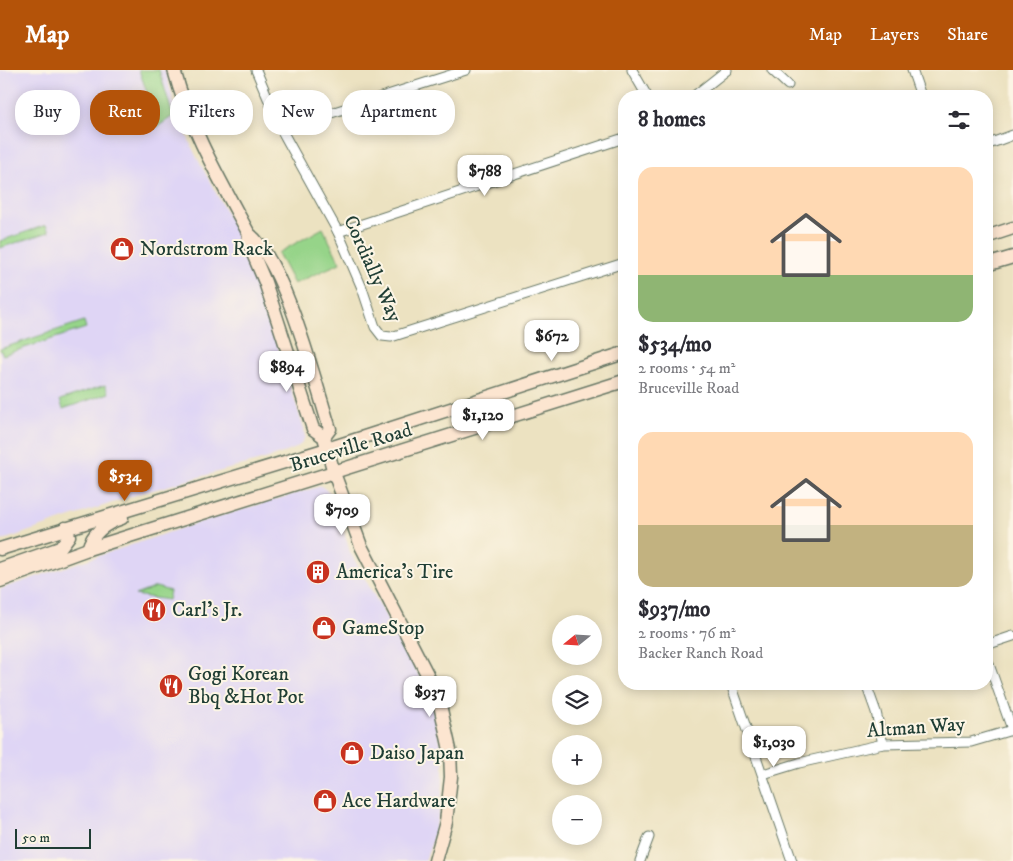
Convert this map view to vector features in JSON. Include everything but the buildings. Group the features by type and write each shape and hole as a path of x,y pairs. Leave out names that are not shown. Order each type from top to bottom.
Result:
{"main road":[{"path":"174,70 196,134 248,234 248,242 265,282 313,429 325,443 361,546 435,689 445,723 451,768 449,804 442,840 434,861"},
{"path":"993,235 1013,228"},
{"path":"993,263 1013,257"},
{"name":"Bruceville Road","path":"0,549 196,488 325,443 618,355"},
{"name":"Bruceville Road","path":"0,581 88,549 618,383"},
{"name":"Bruceville Road","path":"88,549 91,539 107,524 168,504 196,488"},
{"path":"0,569 60,548 69,536 64,528"}],"street":[{"name":"Cordially Way","path":"256,70 264,90"},
{"path":"332,113 466,70"},
{"path":"632,70 644,90"},
{"path":"702,90 727,70"},
{"path":"772,70 788,85"},
{"path":"912,70 919,90"},
{"name":"Cordially Way","path":"284,135 338,232 362,288 378,333 386,338 618,266"},
{"path":"993,142 1013,135"},
{"path":"338,232 618,140"},
{"path":"993,643 1013,636"},
{"path":"993,675 1013,731"},
{"path":"733,690 792,861"},
{"path":"868,690 878,718 883,744"},
{"name":"Altman Way","path":"763,774 799,763 883,744 971,742 1013,731"},
{"path":"640,861 649,836"}],"shaded area":[{"path":"0,70 165,70 170,90 170,135 187,135 245,247 305,437 301,444 294,449 268,458 138,494 0,541"},
{"path":"321,486 333,495 350,552 428,692 438,726 443,758 443,783 440,810 425,861 0,861 0,589 197,523"}],"green space":[{"path":"139,70 159,70 170,106 170,118 160,125 160,90 146,90"},
{"path":"46,225 49,232 0,248 0,241"},
{"path":"323,228 340,263 294,284 278,253"},
{"path":"84,321 86,328 3,355 0,349"},
{"path":"105,385 109,393 63,409 60,400"},
{"path":"156,587 170,591 168,600 135,595"}],"place":[{"name":"Nordstrom Rack","path":"122,249"},
{"name":"America's Tire","path":"318,572"},
{"name":"Carl's Jr.","path":"154,610"},
{"name":"GameStop","path":"324,628"},
{"name":"Gogi Korean Bbq &Hot Pot","path":"171,686"},
{"name":"Daiso Japan","path":"352,753"},
{"name":"Ace Hardware","path":"325,801"}]}
